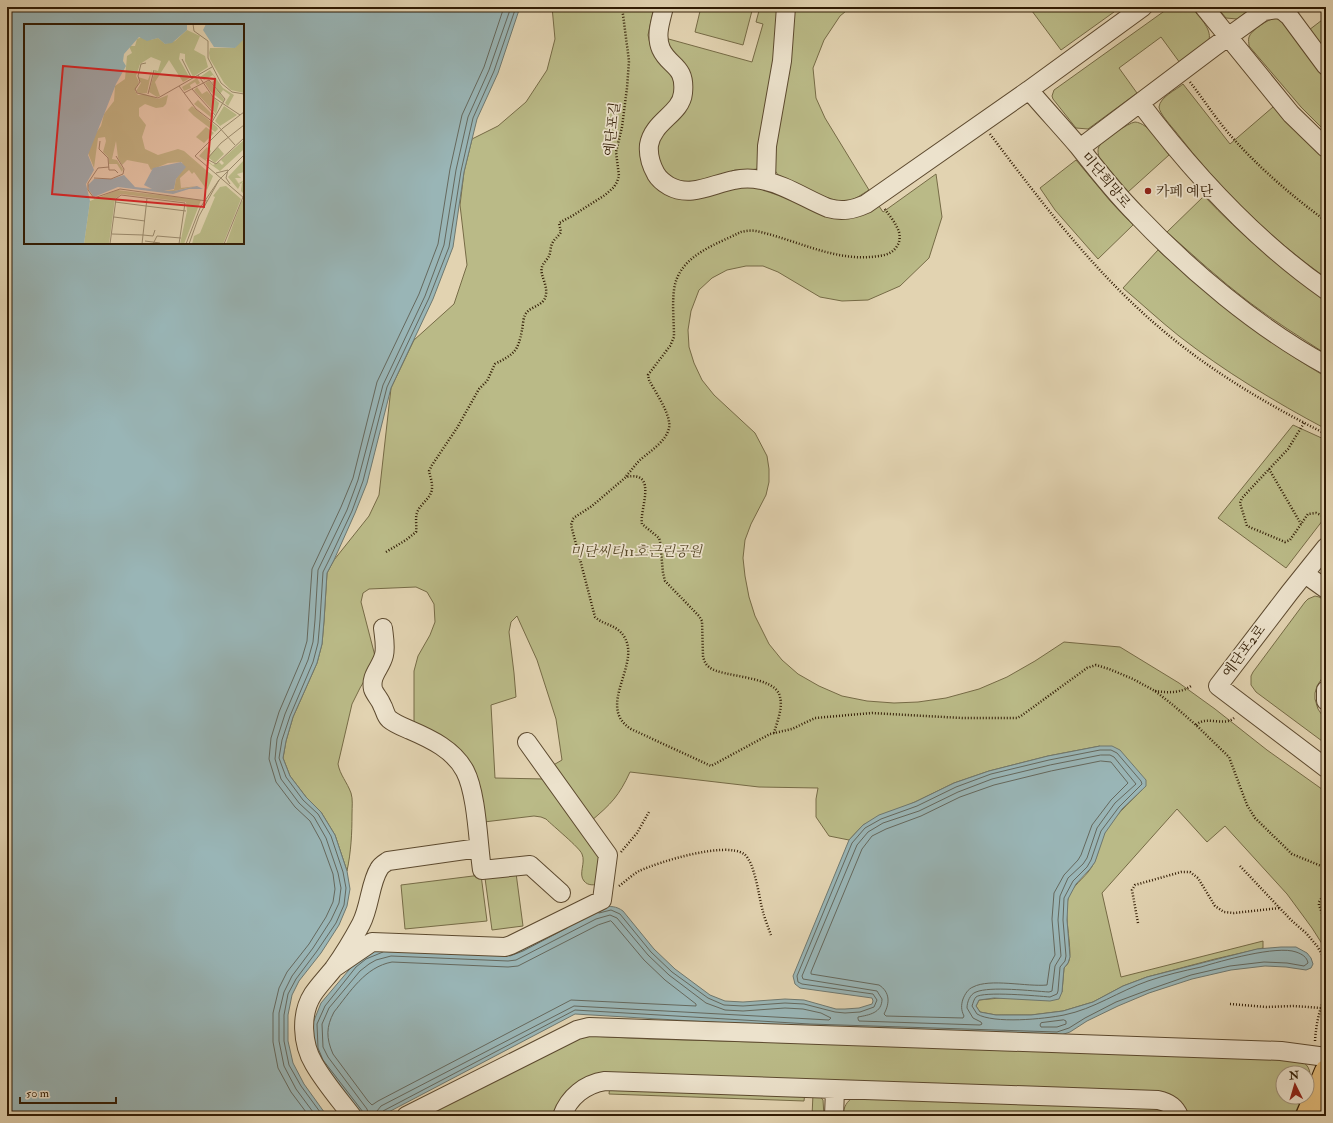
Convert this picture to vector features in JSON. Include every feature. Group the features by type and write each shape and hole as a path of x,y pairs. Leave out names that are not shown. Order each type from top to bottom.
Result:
{"main road":[{"path":"1307,1116 1323,1061"}],"street":[{"path":"664,7 659,29 659,40 665,55 678,68 682,77 683,96 678,105 656,128 651,136 649,146 650,157 652,168 658,177 674,188 685,191 696,190 747,178 766,181 828,208 837,210 856,209 877,197 1029,90 1134,9"},
{"path":"766,181 767,146 782,61 786,7"},
{"path":"1204,7 1291,114 1326,148"},
{"name":"미단희망로","path":"1326,66 1289,16 1278,8 1264,10 1080,148 1097,171 1135,214 1196,271 1246,312 1296,347 1326,365"},
{"path":"1029,90 1080,148"},
{"path":"1140,103 1168,140 1224,204 1261,239 1326,290"},
{"name":"예단포2로","path":"1326,547 1218,686 1326,768"},
{"path":"1305,574 1326,588"},
{"path":"383,628 385,651 384,658 372,681 375,694 382,705 387,718 442,746 455,758 465,771 471,790 482,870 530,865 561,893"},
{"path":"1326,690 1326,701"},
{"path":"334,968 372,942 505,947 602,900 608,855 527,742"},
{"path":"352,1116 314,1064 308,1050 304,1019 307,1006 313,994 334,968 354,939 364,918 375,877 380,867 388,861 479,848"},
{"path":"406,1116 577,1030 589,1027 1281,1051 1323,1061"},
{"path":"562,1116 564,1109 577,1094 595,1082 605,1081 1158,1100 1166,1102 1172,1106 1177,1111 1178,1116"},
{"path":"834,1116 835,1090"}],"path":[{"name":"예단포길","path":"386,552 416,532 416,514 432,491 429,471 432,465 458,428 479,389 487,381 495,364 513,354 519,342 525,315 529,309 537,306 544,300 546,291 545,282 542,275 542,266 550,254 552,243 561,232 559,222 605,195 614,188 617,182 619,176 616,152 622,127 629,61 622,7"},
{"path":"1188,79 1232,136 1284,187 1326,221"},
{"path":"988,132 1074,242 1102,273 1141,311 1173,339 1218,371 1262,400 1326,434"},
{"path":"626,477 631,476 635,472 668,432 668,417 649,380 648,375 673,341 674,288 682,271 693,257 703,250 747,230 757,231 816,250 840,255 865,258 885,255 892,253 896,249 900,239 898,229 882,205"},
{"path":"1304,423 1288,449 1240,501 1245,523 1250,528 1285,542 1290,540 1308,514 1316,513 1326,517"},
{"path":"1269,469 1301,524"},
{"path":"635,472 626,477 596,503 575,517 571,525 595,617 617,628 625,638 627,644 628,657 617,706 619,717 622,722 632,728 711,766 774,733 792,730 815,718 872,713 962,718 1017,718 1087,668 1096,665 1109,668 1155,691 1196,725 1225,753 1231,761 1241,791 1255,818 1292,854 1326,868"},
{"path":"635,472 644,483 646,492 642,524 659,538 664,580 702,621 705,661 707,666 723,673 754,679 778,691 780,694 780,705 774,733"},
{"path":"1155,691 1178,692 1191,686"},
{"path":"1196,725 1202,720 1228,721 1234,718"},
{"path":"606,871 637,833 649,812"},
{"path":"602,900 644,869 690,855 730,850 744,854 751,865 758,885 763,911 771,935"},
{"path":"1240,866 1306,933 1317,946 1326,961"},
{"path":"1138,923 1132,890 1135,885 1181,872 1190,872 1198,878 1215,906 1224,912 1234,914 1280,908"},
{"path":"1326,891 1319,902 1319,905 1326,924"},
{"path":"1323,1061 1316,1028 1326,994"},
{"path":"1230,1004 1266,1007 1300,1006 1321,1008"}],"green space":[{"name":"미단씨티11호근린공원","path":"552,7 654,7 648,35 650,44 676,81 672,101 654,117 648,127 659,187 738,183 872,210 879,206 883,212 936,174 942,217 929,258 900,286 868,300 842,301 820,297 778,272 763,266 746,266 727,270 712,278 699,290 691,311 688,330 689,347 694,363 702,380 714,395 755,433 767,456 769,482 766,495 751,524 745,540 743,558 749,597 755,616 769,644 782,660 798,674 819,686 842,696 867,701 894,703 918,702 946,698 979,689 1007,677 1064,642 1120,647 1179,683 1267,750 1326,792 1326,950 1287,894 1225,826 1207,842 1177,809 1102,893 1121,977 1263,941 1263,948 1147,977 1123,986 1093,1002 1063,1011 1031,1015 996,1015 980,1012 976,1006 979,1000 1062,992 1064,968 1068,964 1070,958 1067,914 1068,899 1072,890 1093,864 1102,838 1111,822 1142,790 1100,746 1048,756 989,771 954,783 863,825 849,840 829,836 816,817 816,799 818,788 759,787 630,772 614,799 591,821 550,767 562,760 556,719 537,660 517,616 511,622 509,632 516,697 491,705 495,778 545,779 602,856 599,884 587,884 582,878 582,854 572,842 546,819 534,816 484,822 475,778 414,725 414,671 418,656 430,635 435,622 434,604 427,592 416,587 369,589 363,593 361,602 375,656 373,666 352,704 338,764 352,798 351,843 347,871 335,835 321,812 306,797 290,776 283,758 286,741 293,717 317,663 322,644 327,573 334,560 369,516 379,495 391,388 414,340 454,304 467,265 460,205 464,172 472,139 498,126 526,102 547,70 555,39"},
{"path":"701,7 753,7 743,45 695,32"},
{"path":"760,7 780,7 760,164 757,169 735,170 703,181 688,184 668,178 656,161 657,140 684,111 671,53 665,38 752,62 763,24 756,22"},
{"path":"795,7 851,7 840,16 824,40 813,68 816,98 825,118 869,190 856,198 847,201 831,199 812,192 778,175 774,169 772,154"},
{"path":"1029,7 1110,7 1114,12 1061,50"},
{"path":"1170,7 1191,7 1201,18 1206,27 1209,40 1180,63 1161,37 1119,68 1137,93 1088,129 1076,128 1053,99 1052,96 1054,90"},
{"path":"1217,7 1253,7 1237,19 1226,18"},
{"path":"1326,17 1326,52 1309,30"},
{"path":"1275,18 1282,20 1326,79 1326,132 1301,107 1249,46 1250,34 1257,28"},
{"path":"1183,84 1230,144 1273,107 1326,158 1326,278 1285,246 1246,211 1192,153 1166,120 1161,113 1159,107 1160,103 1165,97"},
{"path":"1135,122 1140,123 1150,130 1169,155 1128,192 1099,157 1098,150 1100,145 1111,135"},
{"path":"1076,160 1111,202 1133,225 1098,259 1055,210 1040,188"},
{"path":"1204,196 1262,251 1326,300 1326,354 1249,302 1217,277 1167,232"},
{"path":"1158,250 1218,302 1260,334 1326,377 1326,429 1269,397 1214,362 1172,330 1123,288"},
{"path":"1293,425 1326,440 1326,516 1286,568 1218,518"},
{"path":"1315,596 1326,601 1326,672 1317,686 1315,699 1318,709 1326,720 1326,744 1256,692 1251,685 1251,676 1253,672 1305,602"},
{"path":"516,873 523,926 492,930 485,878"},
{"path":"481,875 487,921 405,929 401,885"},
{"path":"590,1036 1287,1057 1300,1060 1307,1065 1275,1065 1275,1105 1299,1105 1294,1116 1187,1116 1184,1110 603,1074 556,1116 421,1116 566,1042"},
{"path":"610,1085 805,1092 804,1101 609,1094"},
{"path":"813,1094 819,1095 823,1100 824,1116 812,1116"},
{"path":"855,1096 1158,1104 1173,1116 969,1116 859,1112 858,1116 843,1116 846,1104"}],"water":[{"path":"7,7 520,7 498,73 477,119 464,172 453,247 433,299 391,388 367,483 355,513 327,573 322,644 317,663 293,717 283,758 290,776 306,797 321,812 335,835 347,871 350,889 347,906 339,925 321,953 299,981 292,995 288,1015 288,1041 293,1063 304,1084 327,1116 7,1116"},
{"path":"1100,746 1112,746 1120,750 1146,780 1146,786 1122,809 1105,833 1095,862 1076,884 1068,899 1067,920 1070,957 1064,968 1062,992 1059,999 1050,1001 994,998 979,1000 976,1006 980,1012 996,1015 1031,1015 1063,1011 1093,1002 1123,986 1147,977 1257,949 1296,947 1307,953 1311,958 1313,964 1311,968 1306,970 1265,966 1231,970 1192,979 1149,993 1118,1006 1087,1021 1070,1032 1058,1036 810,1028 575,1014 381,1116 361,1116 320,1062 314,1049 313,1023 321,1003 354,964 373,952 381,949 509,952 602,907 616,907 623,911 654,949 675,969 710,995 725,1001 743,1002 785,999 804,1000 836,1009 859,1008 872,1004 872,998 800,988 795,984 793,976 849,840 863,825 879,815 915,802 954,783 989,771 1048,756"}],"place":[{"name":"카페 예단","path":"1148,191"}]}
